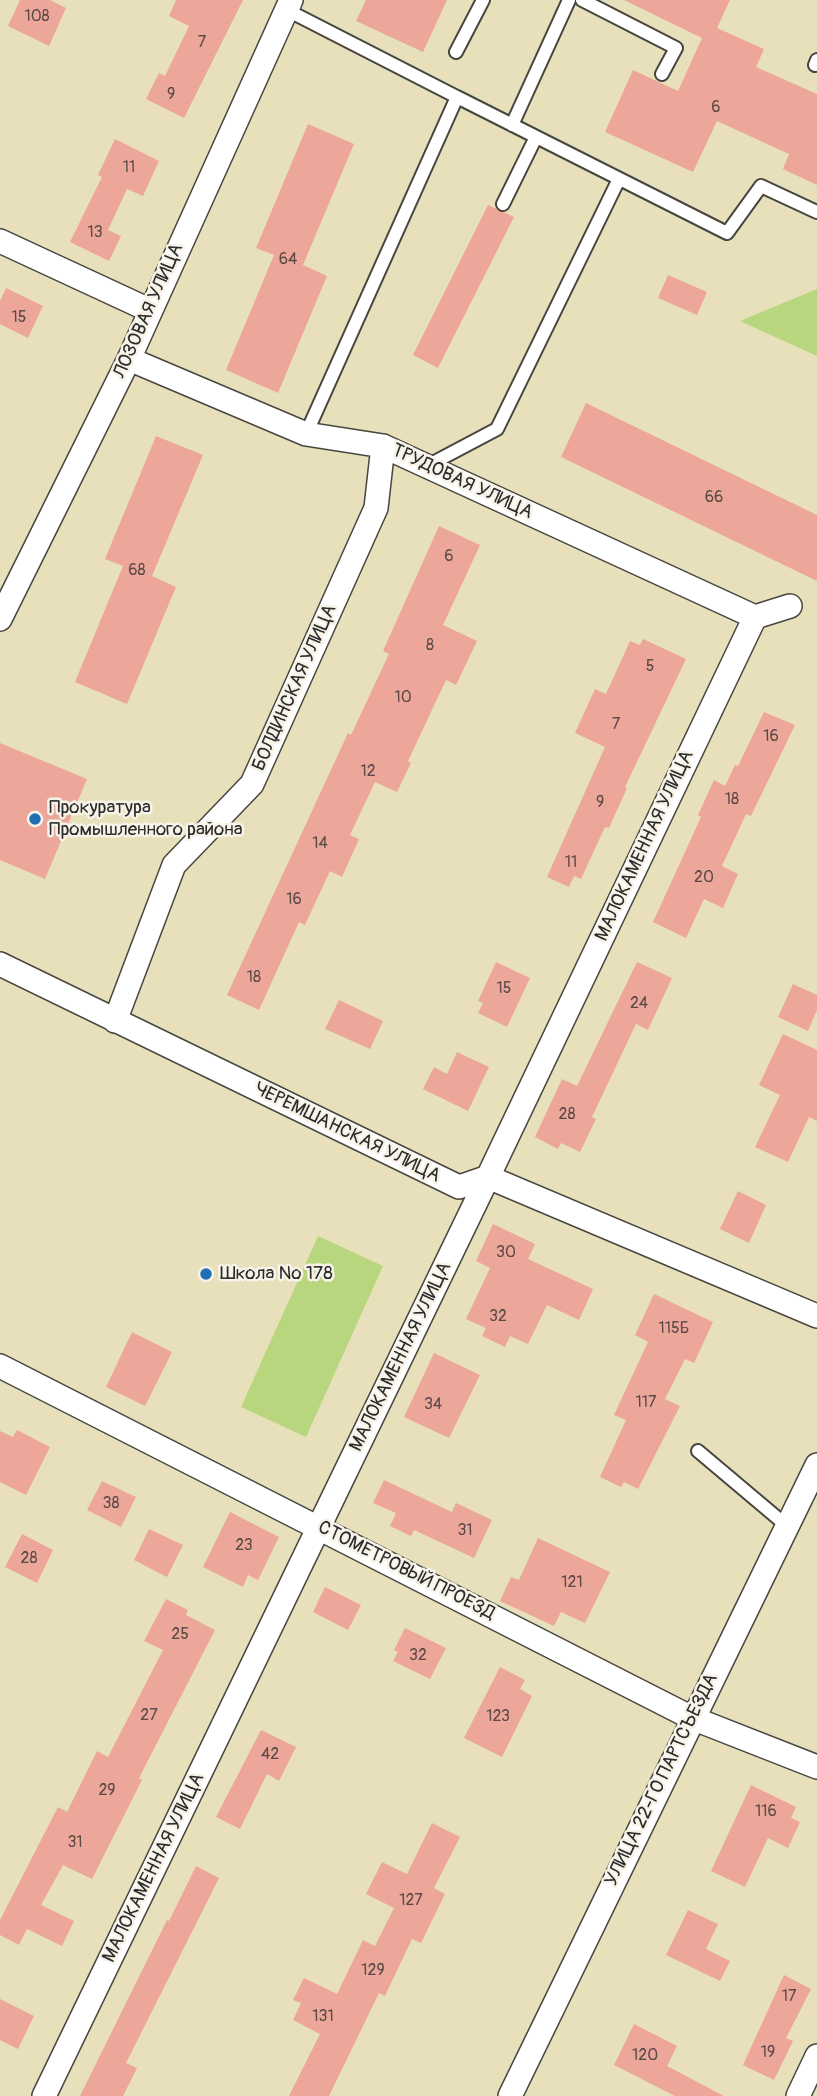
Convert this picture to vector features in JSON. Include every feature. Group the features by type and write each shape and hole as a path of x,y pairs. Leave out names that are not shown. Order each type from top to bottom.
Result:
{"street":[{"name":"ЛОЗОВАЯ УЛИЦА","path":"0,620 129,359 289,5"},
{"path":"0,240 149,310"},
{"name":"ТРУДОВАЯ УЛИЦА","path":"129,359 306,434 383,446 755,617"},
{"name":"БОЛДИНСКАЯ УЛИЦА","path":"115,1021 174,865 252,784 376,508 383,446"},
{"path":"755,617 790,606"},
{"name":"МАЛОКАМЕННАЯ УЛИЦА","path":"44,2096 755,617"},
{"name":"ЧЕРЕМШАНСКАЯ УЛИЦА","path":"0,964 459,1187 488,1177"},
{"path":"488,1177 817,1317"},
{"name":"СТОМЕТРОВЫЙ ПРОЕЗД","path":"0,1366 692,1718 817,1767"},
{"name":"УЛИЦА 22-ГО ПАРТСЪЕЗДА","path":"510,2096 817,1465"},
{"path":"798,2096 817,2056"}],"lane":[{"path":"456,52 483,0"},
{"path":"512,125 569,0"},
{"path":"582,0 676,48 662,74"},
{"path":"289,5 457,97 727,233 761,186 817,212"},
{"path":"306,434 457,97"},
{"path":"503,204 536,137"},
{"path":"427,466 497,429 619,179"},
{"path":"698,1451 787,1525"}],"green space":[{"path":"817,289 817,356 740,321"},
{"path":"318,1236 383,1266 306,1437 241,1407"}],"building":[{"path":"20,0 50,0 66,8 49,46 8,26"},
{"path":"176,0 243,0 184,118 146,99 159,73 165,76 189,26 169,16"},
{"path":"366,0 447,0 423,52 356,21"},
{"path":"624,0 730,0 717,28 764,49 756,67 817,94 817,185 783,169 789,154 717,121 693,172 605,132 633,70 678,91 702,38"},
{"path":"308,124 354,144 303,265 327,276 278,393 226,370 274,255 256,248"},
{"path":"115,139 159,161 143,196 127,189 108,230 121,236 109,261 70,242 102,177 98,175"},
{"path":"488,205 514,217 438,368 413,355"},
{"path":"668,275 707,292 697,315 658,298"},
{"path":"6,288 43,306 28,338 0,324 0,301"},
{"path":"586,403 817,515 817,581 561,457"},
{"path":"156,436 203,455 152,576 176,587 127,704 75,682 123,566 105,559"},
{"path":"439,526 480,545 443,625 477,641 456,685 446,680 408,761 411,763 397,792 375,782 350,835 359,839 342,877 330,871 305,925 299,922 259,1010 227,995 348,733 351,735 389,654 383,651"},
{"path":"643,639 686,659 625,787 627,788 609,828 605,827 581,879 574,876 569,887 547,877 605,747 575,733 595,689 606,694 630,641 640,645"},
{"path":"764,712 795,725 751,816 746,814 722,866 738,874 723,908 704,899 686,938 653,922 701,817 698,815 714,780 725,786 735,765 738,766"},
{"name":"Прокуратура Промышленного района","path":"0,743 87,779 45,879 0,860"},
{"path":"496,962 530,978 507,1027 478,1013 483,1003 478,1001"},
{"path":"637,962 672,978 648,1030 636,1024 592,1117 596,1119 580,1152 561,1143 558,1149 535,1137 562,1079 577,1086"},
{"path":"793,984 817,995 817,1010 808,1031 778,1017"},
{"path":"339,1000 383,1021 370,1049 325,1029"},
{"path":"783,1034 817,1050 817,1121 809,1117 788,1162 755,1147 780,1095 759,1085"},
{"path":"457,1052 489,1067 468,1111 423,1089 434,1067 447,1074"},
{"path":"738,1191 766,1205 749,1243 720,1229"},
{"path":"493,1224 535,1244 528,1259 593,1289 579,1320 547,1305 528,1344 510,1336 505,1347 482,1336 486,1328 466,1319 490,1268 476,1261"},
{"path":"654,1294 713,1322 694,1363 685,1359 665,1399 680,1406 638,1489 624,1482 621,1487 600,1477 626,1420 614,1415 648,1342 635,1335"},
{"path":"132,1332 172,1352 145,1406 106,1387"},
{"path":"434,1353 480,1375 449,1438 404,1417"},
{"path":"17,1430 50,1447 26,1495 0,1482 0,1431 13,1437"},
{"path":"384,1480 452,1512 456,1503 492,1520 474,1558 414,1530 411,1536 390,1526 396,1513 373,1503"},
{"path":"102,1481 136,1497 121,1527 87,1510"},
{"path":"230,1512 279,1537 258,1580 248,1575 243,1587 203,1567"},
{"path":"149,1529 183,1545 167,1577 134,1560"},
{"path":"22,1534 53,1550 37,1583 5,1567"},
{"path":"538,1538 610,1572 585,1623 561,1612 554,1626 500,1601 511,1577 519,1580"},
{"path":"325,1587 361,1605 348,1630 313,1612"},
{"path":"166,1599 188,1610 186,1615 215,1630 139,1778 142,1780 92,1879 63,1865 41,1905 74,1921 62,1946 27,1929 19,1945 0,1935 0,1920 58,1807 67,1812 97,1751 108,1757 163,1650 144,1641"},
{"path":"405,1628 446,1648 430,1679 393,1661 398,1652 394,1650"},
{"path":"500,1667 525,1680 520,1689 532,1696 502,1757 464,1738"},
{"path":"261,1730 296,1747 279,1781 267,1774 240,1829 216,1817"},
{"path":"751,1785 796,1807 791,1818 800,1822 788,1848 768,1838 745,1887 711,1871"},
{"path":"432,1823 460,1837 434,1888 445,1894 421,1943 412,1939 385,1996 379,1993 329,2096 289,2096 320,2034 293,2020 301,2003 293,2000 304,1978 337,1994 363,1940 375,1946 394,1908 366,1894 382,1862 407,1874"},
{"path":"196,1866 219,1878 126,2063 137,2068 123,2096 80,2096 167,1920 169,1921"},
{"path":"688,1910 718,1924 706,1949 730,1961 720,1981 666,1955"},
{"path":"784,1975 811,1989 786,2038 793,2041 774,2080 743,2065"},
{"path":"0,1999 34,2016 18,2049 0,2040"},
{"path":"634,2024 677,2046 667,2066 724,2096 675,2096 614,2065"}],"place":[{"name":"Прокуратура Промышленного района","path":"35,819"},
{"name":"Школа № 178","path":"206,1274"}]}
